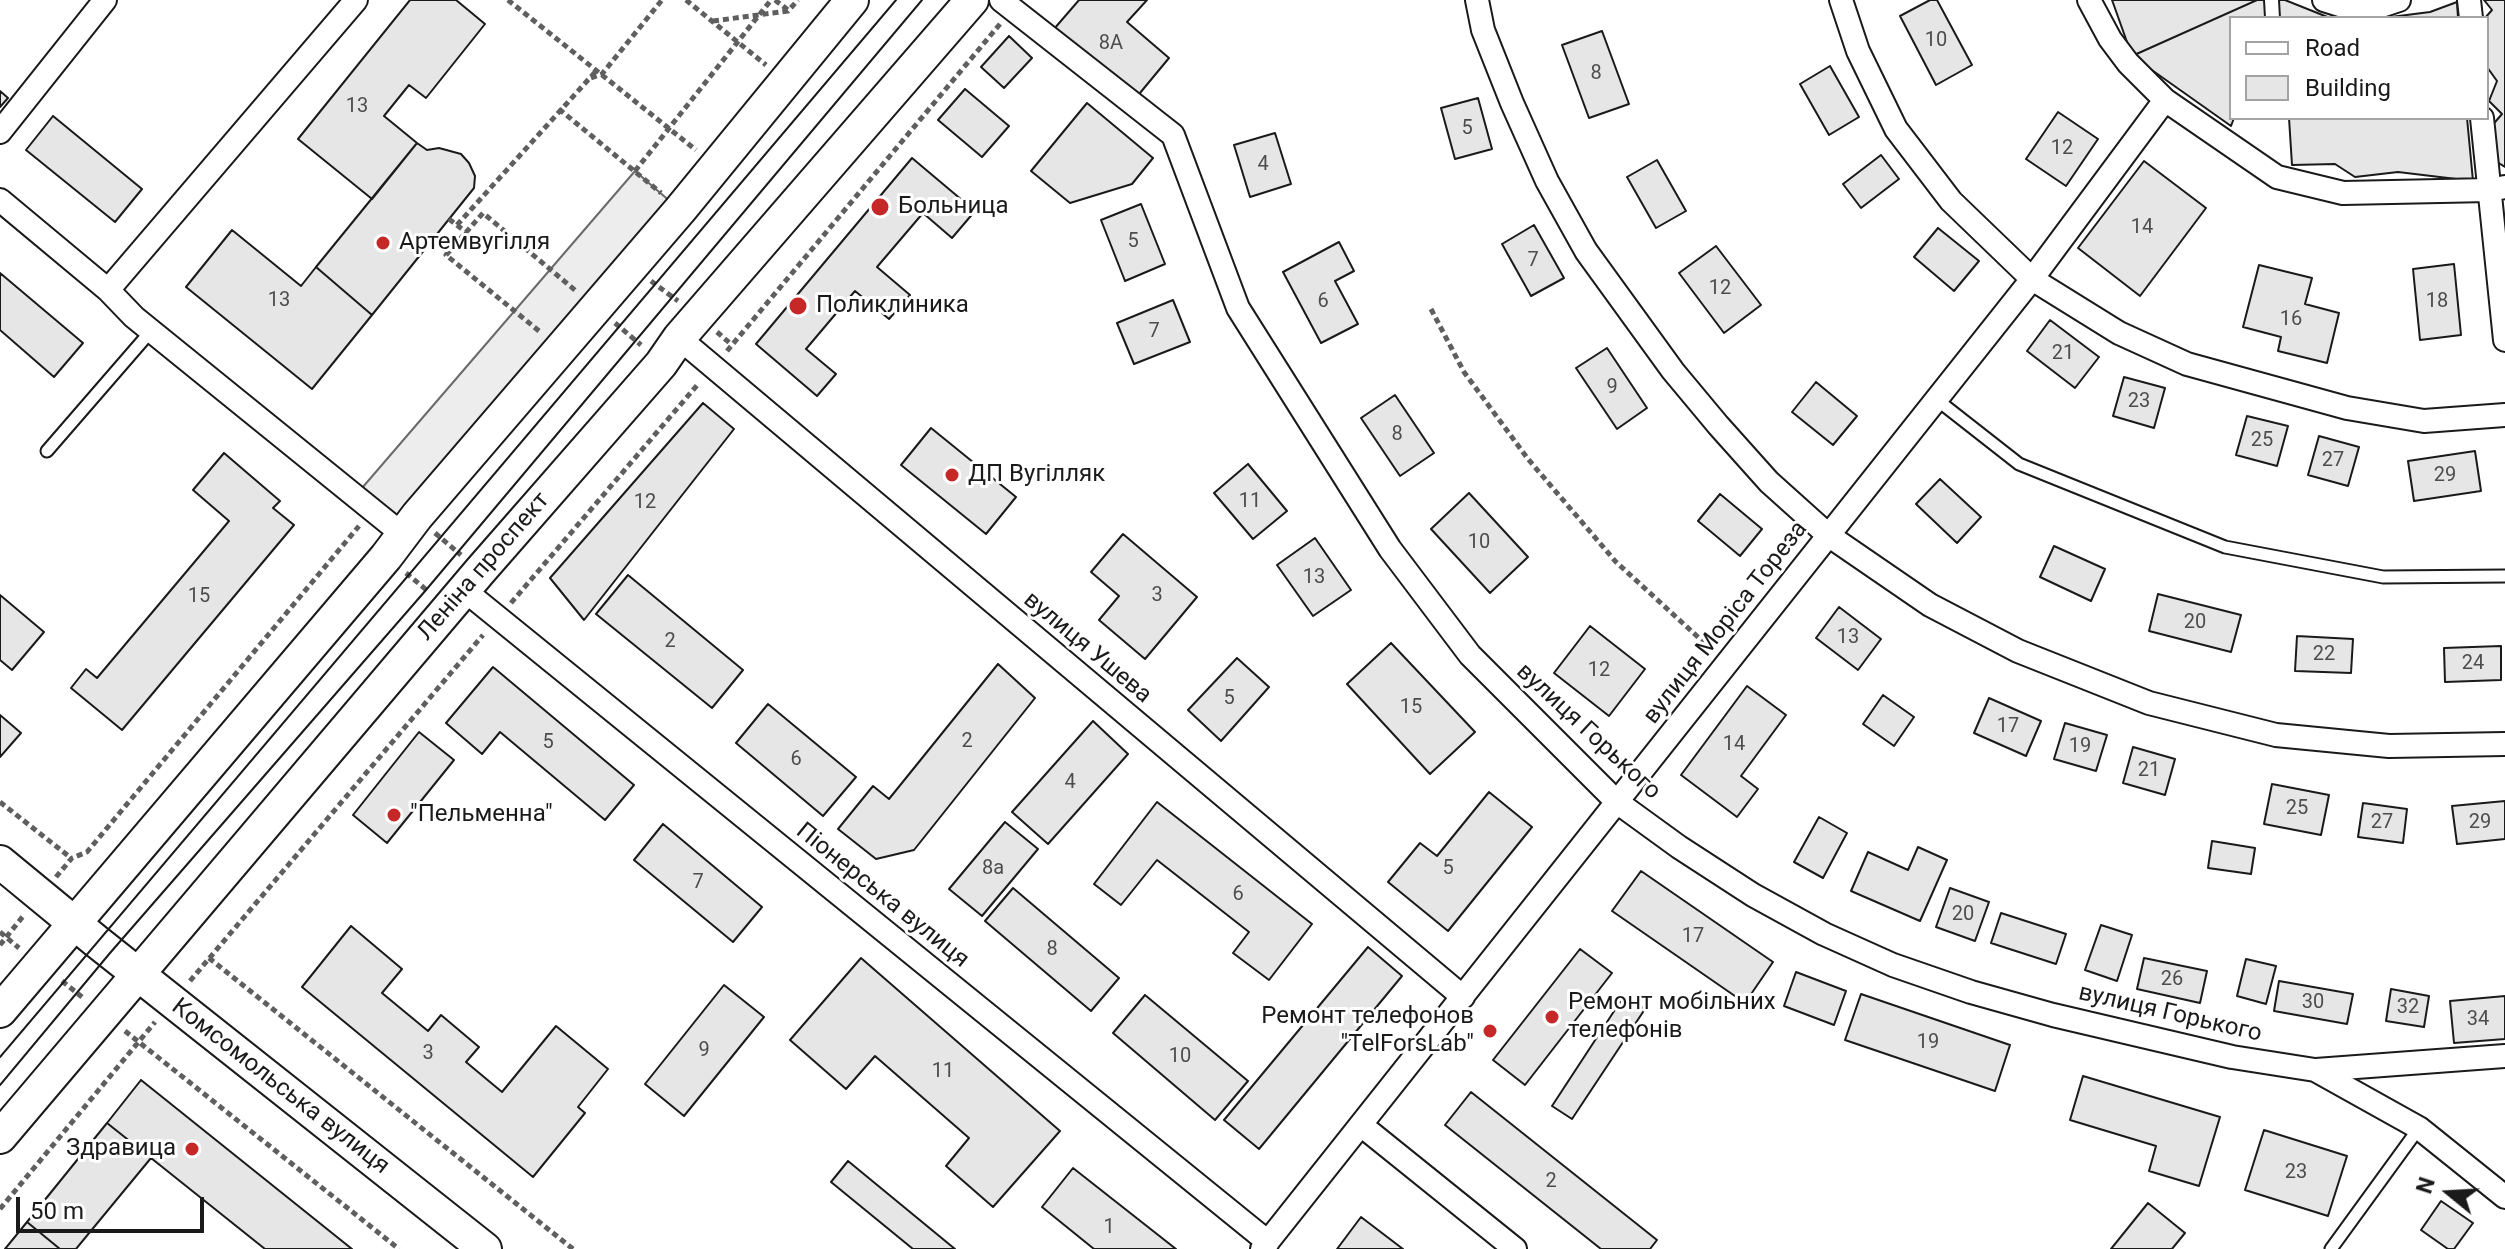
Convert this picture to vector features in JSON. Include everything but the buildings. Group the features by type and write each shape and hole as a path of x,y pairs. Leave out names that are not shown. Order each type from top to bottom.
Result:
{"main road":[{"path":"0,1011 680,210 852,0"},
{"name":"Леніна проспект","path":"0,1137 456,599 661,364 679,338 972,0"},
{"name":"Комсомольська вулиця","path":"0,862 136,974 485,1249"}],"street":[{"path":"0,132 105,0"},
{"path":"108,290 356,0"},
{"name":"вулиця Горького","path":"1001,0 1173,135 1238,308 1390,549 1470,655 1617,802 1753,895 1824,934 1893,965 1971,992 2068,1018 2232,1057 2315,1070 2419,1128 2503,1192"},
{"path":"1477,0 1483,30 1512,103 1547,181 1586,251 1673,371 1718,425 1769,482 1828,535 1930,605 2018,651 2149,703 2276,735 2389,746 2505,744"},
{"path":"1841,0 1858,51 1896,129 1951,201 2032,279 2119,333 2187,364 2270,389 2347,408 2424,421 2505,415"},
{"path":"2089,0 2110,39 2128,63 2165,100 2277,177 2343,193 2497,188"},
{"path":"2324,0 2343,6 2384,5 2399,0"},
{"name":"вулиця Моріса Тореза","path":"1265,1246 2032,279 2165,100"},
{"path":"2482,120 2497,188 2505,340"},
{"path":"0,200 108,290 151,331 373,509 394,546"},
{"name":"вулиця Ушева","path":"679,338 1463,997"},
{"name":"Піонерська вулиця","path":"456,599 1265,1246"},
{"path":"2315,1070 2505,1056"},
{"path":"1361,1125 1515,1249"}],"lane":[{"path":"47,451 151,331"},
{"path":"1936,399 2019,464 2225,547 2383,577 2505,576"},
{"path":"2331,1249 2419,1128"}],"path":[{"path":"508,0 715,167"},
{"path":"457,225 559,109 599,72 662,0"},
{"path":"686,0 784,80"},
{"path":"635,171 668,126 773,0 788,11"},
{"path":"712,21 788,11 798,0"},
{"path":"559,109 680,210"},
{"path":"483,213 446,255 561,348"},
{"path":"449,219 467,233"},
{"path":"1431,309 1464,372 1528,459 1623,570 1728,663"},
{"path":"0,945 72,858 87,852 373,509"},
{"path":"356,529 394,546 456,599 483,636"},
{"path":"0,802 72,858"},
{"path":"0,932 399,1249"},
{"path":"209,958 573,1249"}],"shaded area":[{"path":"635,171 680,210 402,534 356,495"}],"tram line":[{"path":"0,1057 896,0"},
{"path":"0,1085 110,953 426,590 922,0"}],"place":[{"name":"Больница","path":"880,207"},
{"name":"Артемвугілля","path":"383,243"},
{"name":"Поликлиника","path":"798,306"},
{"name":"ДП Вугілляк","path":"952,475"},
{"name":"\"Пельменна\"","path":"394,815"},
{"name":"Ремонт мобільних телефонів","path":"1552,1017"},
{"name":"Ремонт телефонов \"TelForsLab\"","path":"1490,1031"},
{"name":"Здравица","path":"192,1149"}]}
